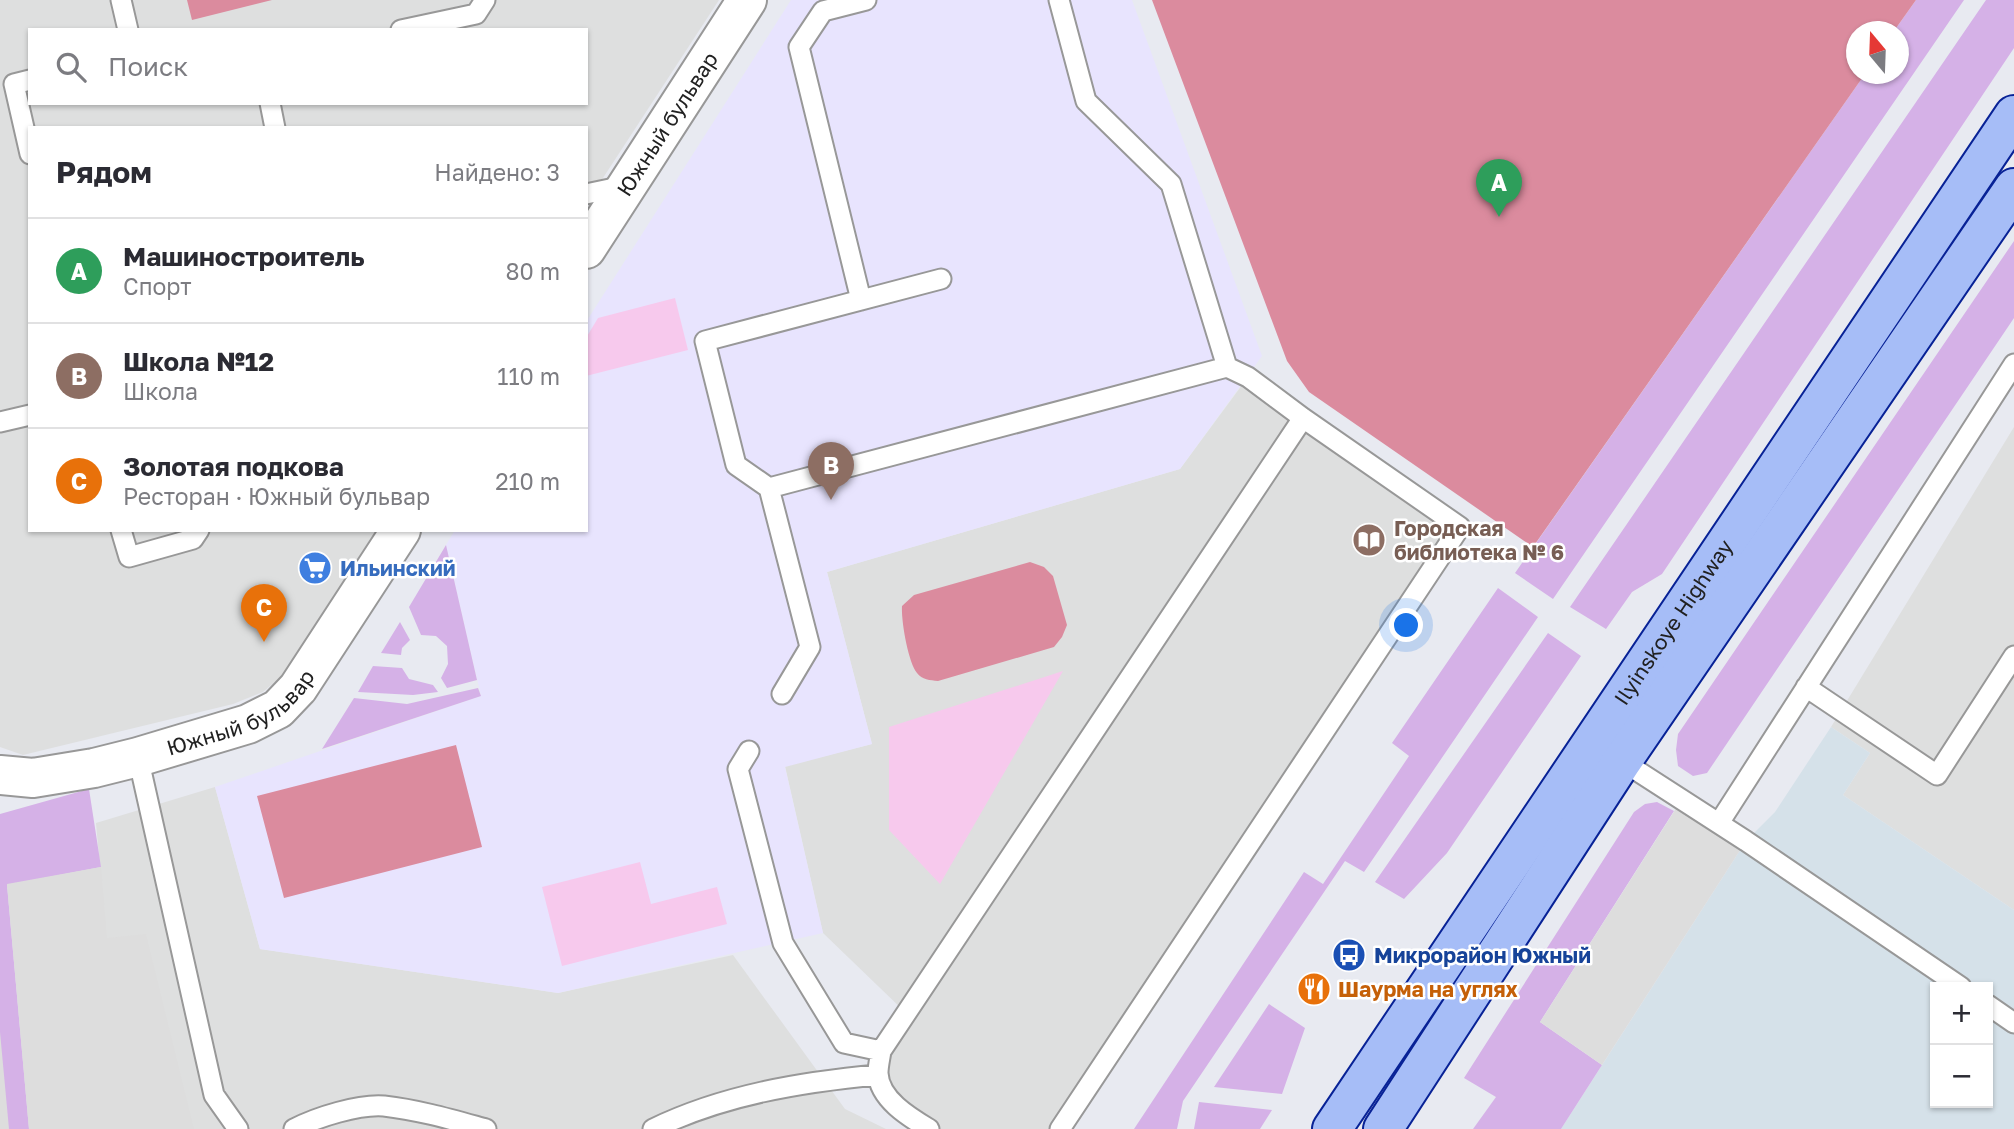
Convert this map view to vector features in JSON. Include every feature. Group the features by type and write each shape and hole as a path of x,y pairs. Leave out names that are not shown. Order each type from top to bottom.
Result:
{"main road":[{"name":"Ilyinskoye Highway","path":"1332,1129 2014,115"},
{"name":"Ilyinskoye Highway","path":"1383,1129 1622,761 2014,188"}],"street":[{"name":"Южный бульвар","path":"588,246 747,0"},
{"name":"Южный бульвар","path":"0,775 33,778 94,768 248,724 278,709 298,688 400,532"}],"lane":[{"path":"121,0 128,28"},
{"path":"410,28 476,13 485,0"},
{"path":"861,300 799,47 823,11 866,0"},
{"path":"1059,0 1086,101 1171,184 1227,367"},
{"path":"28,80 14,84 28,145"},
{"path":"270,105 275,126"},
{"path":"588,194 629,185"},
{"path":"782,694 810,647 769,488 736,464 705,341 941,279"},
{"path":"1719,823 2014,364"},
{"path":"769,488 1227,367 1248,377 1460,527 1060,1129"},
{"path":"0,422 28,415"},
{"path":"929,1129 904,1113 885,1093 878,1075 881,1051 1303,418"},
{"path":"122,532 129,557 193,539 198,532"},
{"path":"1806,687 1937,775 2011,668"},
{"path":"749,751 738,769 783,943 845,1043 881,1051"},
{"path":"138,757 214,1095 238,1129"},
{"path":"1622,761 1719,823 1954,982"},
{"path":"1993,1008 2014,1023"},
{"path":"653,1129 748,1094 824,1080 878,1075"},
{"path":"295,1129 313,1119 382,1106 434,1115 486,1129"}],"shaded area":[{"path":"0,0 719,0 588,201 588,126 28,126 28,532 375,532 283,675 263,692 233,704 23,755 0,747"},
{"path":"187,0 272,0 192,20"},
{"path":"791,0 1132,0 1262,356 1180,469 827,572 872,744 785,767 823,933 558,993 260,949 215,787 481,696 446,545 454,532 588,532 588,319"},
{"path":"1152,0 1916,0 1901,21 1846,21 1846,84 1858,84 1533,547 1309,392 1287,361"},
{"path":"1916,0 1964,0 1909,80 1909,21 1901,21"},
{"path":"1986,0 2014,0 2014,48 1662,574 1632,592 1606,629 1570,607"},
{"path":"1858,84 1906,84 1553,599 1515,573"},
{"path":"2014,241 2014,318 1707,773 1693,776 1678,766 1678,734"},
{"path":"675,298 688,350 588,375 588,335 598,318"},
{"path":"1248,377 1460,527 1060,1129 929,1129 878,1075 906,1013 823,933 785,766 872,744 827,572 1180,469"},
{"path":"2014,427 2014,910 1843,795 1870,753 1831,727"},
{"path":"446,545 477,680 447,688 441,678 448,664 447,646 436,636 421,635 409,607"},
{"path":"1030,562 1044,567 1053,576 1067,625 1054,647 938,681 919,675 908,651 902,606 914,595"},
{"path":"1498,588 1538,617 1364,872 1345,861 1183,1101 1177,1129 1134,1129 1304,872 1323,884 1409,756 1392,743"},
{"path":"400,622 410,640 402,648 401,655 381,653"},
{"path":"1548,633 1581,656 1447,853 1404,899 1375,882"},
{"path":"373,666 402,668 409,679 433,685 438,692 413,695 358,692"},
{"path":"1063,671 940,884 889,830 889,727"},
{"path":"478,688 481,696 322,749 354,698 407,704"},
{"path":"1831,727 1870,753 1843,795 2014,910 2014,1129 1561,1129 1746,841 1775,812"},
{"path":"456,745 482,847 284,898 257,796"},
{"path":"215,787 260,949 558,993 733,955 845,1109 886,1129 29,1129 7,884 100,867 96,823"},
{"path":"89,789 101,867 7,885 29,1129 0,1129 0,814"},
{"path":"1682,799 1746,841 1602,1065 1540,1022"},
{"path":"1657,802 1674,811 1540,1022 1602,1065 1561,1129 1473,1129 1496,1097 1464,1078 1634,812 1645,804"},
{"path":"640,862 651,904 717,887 727,924 562,966 542,887"},
{"path":"101,867 107,938 146,934 194,1129 29,1129 7,884"},
{"path":"1269,1004 1305,1028 1282,1094 1214,1087"},
{"path":"0,1032 9,1129 0,1129"},
{"path":"1199,1102 1272,1110 1260,1129 1194,1129"}],"place":[{"name":"Машиностроитель","path":"1499,217"},
{"name":"Школа №12","path":"831,500"},
{"name":"Городская библиотека № 6","path":"1369,540"},
{"name":"Ильинский","path":"315,568"},
{"name":"Золотая подкова","path":"264,642"},
{"name":"Микрорайон Южный","path":"1349,955"},
{"name":"Шаурма на углях","path":"1314,989"}]}
